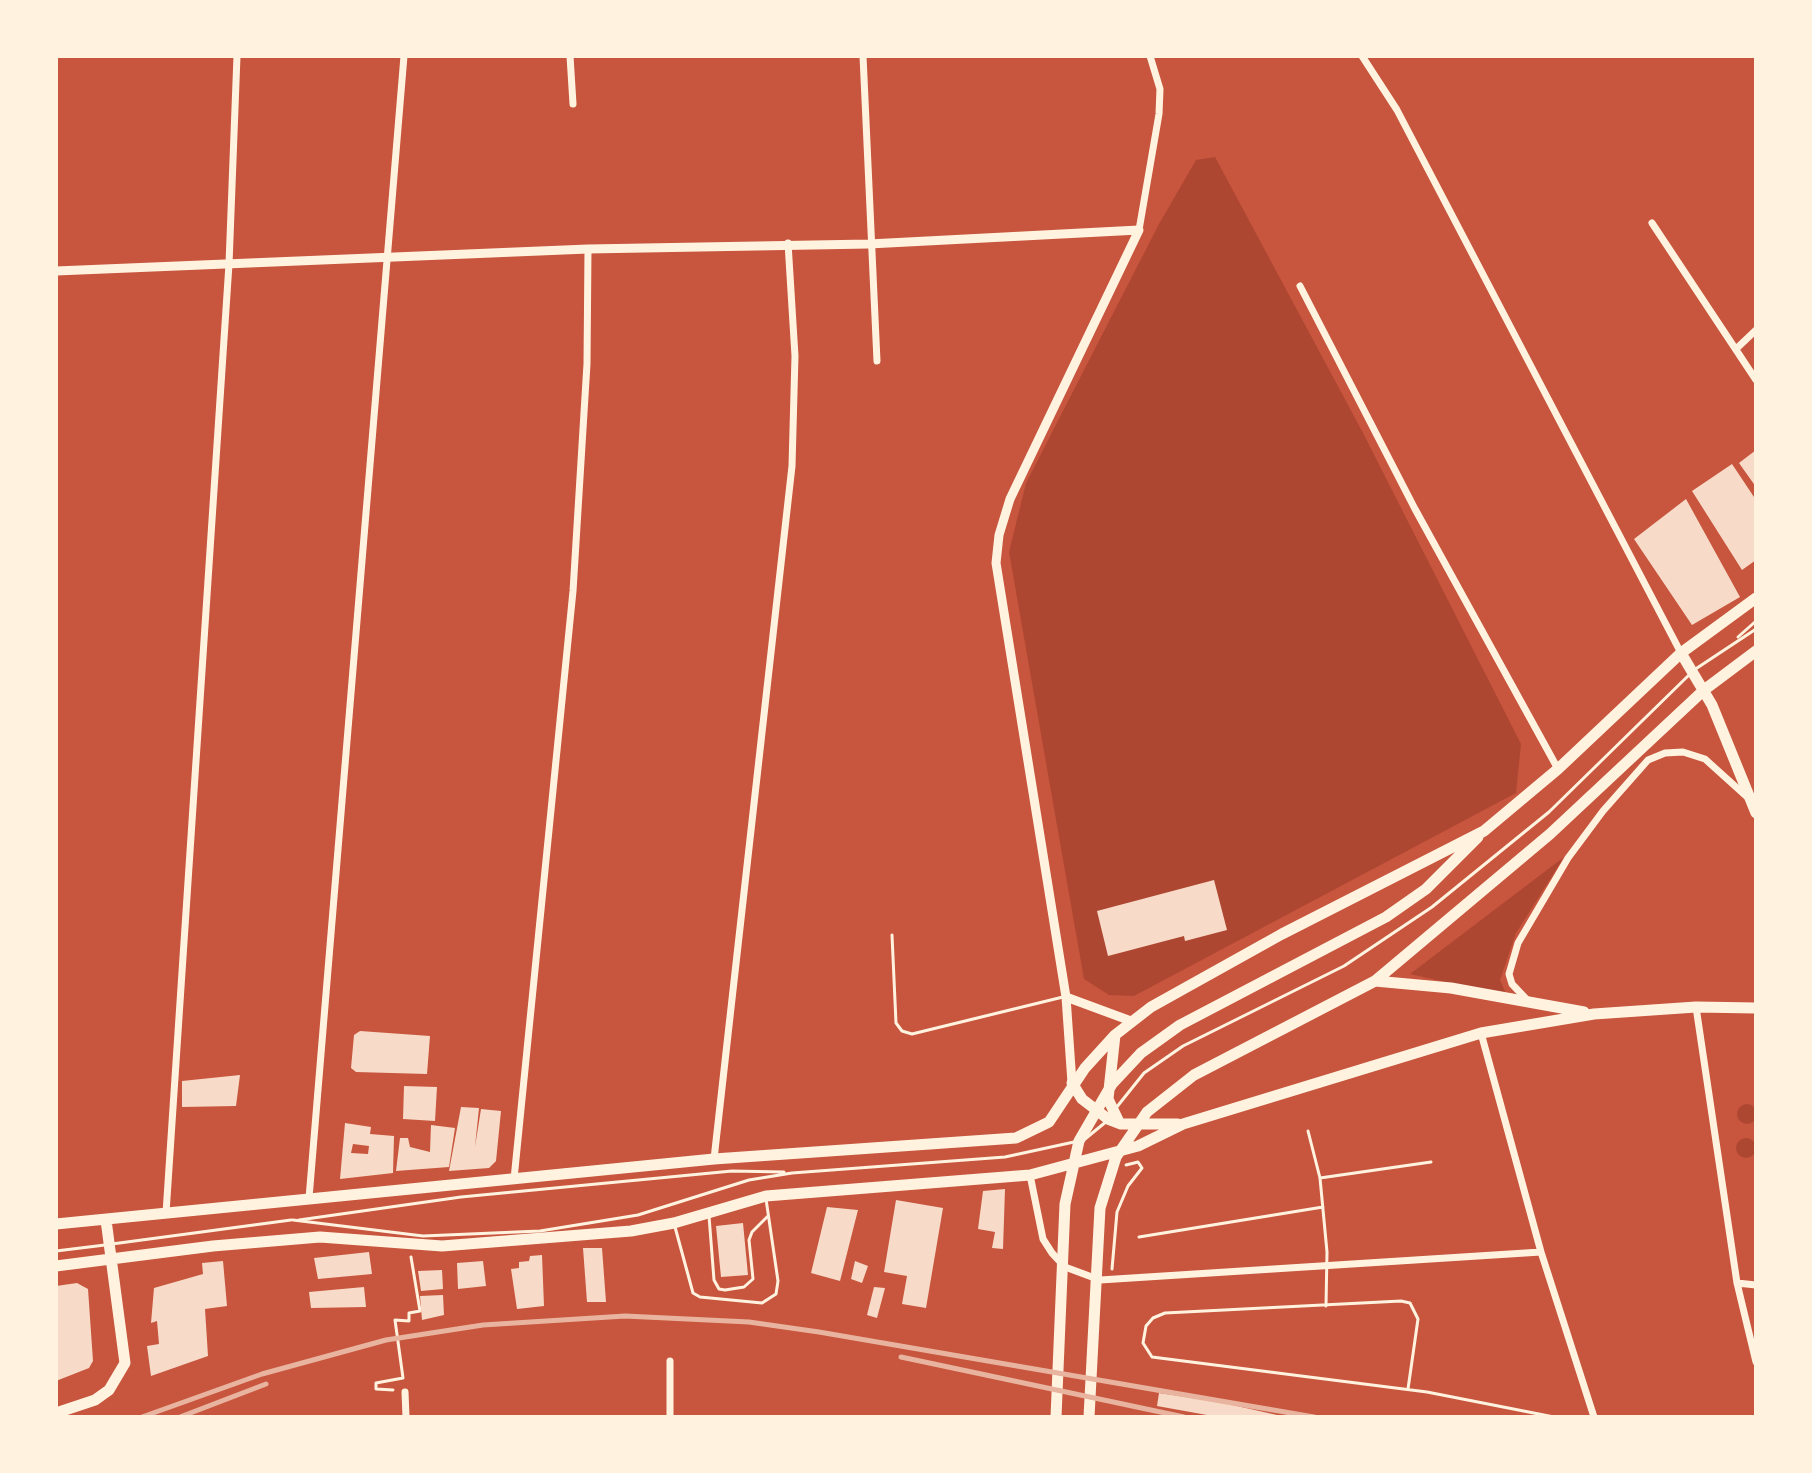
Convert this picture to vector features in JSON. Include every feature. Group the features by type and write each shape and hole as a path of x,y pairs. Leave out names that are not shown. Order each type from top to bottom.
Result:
{"main road":[{"path":"1056,1417 1061,1233 1079,1141 1100,1101 1123,1069 1180,1025 1386,917 1426,889 1484,831 1558,769 1681,653 1756,598"},
{"path":"1089,1417 1100,1208 1116,1157 1128,1135 1160,1099 1217,1062 1375,981 1550,834 1704,690 1756,651"},
{"path":"1681,653 1704,690 1756,813"},
{"path":"56,1224 714,1159 1016,1138 1049,1122 1057,1114 1072,1083 1131,1021 1171,995 1282,934 1484,831"},
{"path":"1375,981 1451,988 1594,1014"},
{"path":"56,1266 213,1246 320,1237 442,1246 524,1240 674,1223 766,1196 1030,1175 1138,1146 1183,1124 1481,1033 1594,1014 1696,1007 1756,1008"},
{"path":"1110,1116 1108,1087 1115,1035"},
{"path":"1072,1083 1082,1099 1121,1124 1183,1124"},
{"path":"56,1413 95,1400 109,1390 125,1363 106,1220"}],"street":[{"path":"166,1213 229,264 237,56"},
{"path":"309,1198 404,56"},
{"path":"570,56 573,104"},
{"path":"863,56 869,244 877,361"},
{"path":"1072,1083 1066,997 996,563 999,535 1010,499 1139,230 1159,114 1160,89 1150,56"},
{"path":"1362,56 1397,110 1681,653"},
{"path":"1652,223 1756,380"},
{"path":"56,271 388,260 588,249 788,243 869,244 1139,230"},
{"path":"714,1159 792,466 795,356 788,243"},
{"path":"514,1179 573,591 587,364 588,249"},
{"path":"1300,286 1415,509 1558,769"},
{"path":"1736,349 1756,330"},
{"path":"1531,1004 1512,984 1509,974 1518,943 1568,858 1622,787 1648,760 1665,753 1683,752 1705,759 1751,800"},
{"path":"1066,997 1131,1021"},
{"path":"1696,1007 1737,1283 1756,1362"},
{"path":"1481,1033 1541,1252 1594,1417"},
{"path":"1030,1175 1043,1239 1065,1267 1082,1276 1100,1280 1327,1263 1541,1252"},
{"path":"1737,1283 1756,1285"},
{"path":"670,1361 670,1417"},
{"path":"405,1392 406,1417"}],"lane":[{"path":"293,1220 423,1236 540,1231 638,1215 749,1180 792,1173 1005,1157 1082,1140 1110,1116 1144,1073 1183,1046 1344,966 1432,907 1549,812 1693,671 1756,621"},
{"path":"1733,642 1756,629"},
{"path":"892,935 896,1023 902,1031 912,1034 1066,997"},
{"path":"1308,1131 1320,1178 1323,1207 1326,1306"},
{"path":"1320,1178 1431,1162"},
{"path":"56,1251 461,1197 732,1171 792,1173"},
{"path":"674,1223 693,1293 700,1297 762,1303 776,1294 778,1281 766,1196"},
{"path":"1139,1237 1323,1207"},
{"path":"709,1212 714,1280 719,1289 725,1290 744,1287 753,1279 749,1240 752,1232 768,1216"},
{"path":"1408,1389 1418,1319 1410,1303 1165,1313 1153,1318 1146,1326 1143,1343 1152,1357 1408,1389 1554,1417"}],"path":[{"path":"405,1392 376,1389 376,1383 403,1378 395,1320 409,1321 409,1313 420,1311 411,1245"}],"shaded area":[{"path":"1215,157 1362,431 1521,744 1516,793 1134,996 1109,995 1084,979 1009,552 1026,483 1159,224 1196,160"},
{"path":"1564,857 1516,933 1500,980 1507,996 1410,974"},
{"path":"1747,1104 1754,1107 1757,1114 1754,1121 1747,1124 1740,1121 1737,1114 1740,1107"},
{"path":"1746,1138 1753,1141 1756,1148 1753,1155 1746,1158 1739,1155 1736,1148 1739,1141"}],"building":[{"path":"1756,450 1756,487 1739,463"},
{"path":"1732,464 1756,500 1756,560 1742,570 1692,491"},
{"path":"1686,499 1740,597 1692,625 1634,539"},
{"path":"1214,880 1227,930 1185,941 1184,936 1108,956 1097,911"},
{"path":"360,1031 430,1036 427,1074 356,1072 351,1068 354,1035"},
{"path":"240,1075 236,1106 182,1107 182,1081"},
{"path":"404,1086 437,1087 435,1121 403,1119"},
{"path":"461,1107 479,1108 475,1147 481,1109 501,1111 496,1161 489,1168 449,1171"},
{"path":"345,1123 371,1127 370,1134 394,1136 393,1173 340,1179","holes":["353,1144 369,1146 368,1154 351,1153"]},
{"path":"431,1125 455,1128 449,1167 396,1171 400,1138 408,1138 410,1147 430,1152"},
{"path":"1005,1189 1003,1249 992,1248 995,1232 978,1229 983,1191"},
{"path":"896,1200 943,1208 926,1308 902,1304 907,1276 884,1272"},
{"path":"827,1207 858,1210 840,1281 811,1273"},
{"path":"743,1223 748,1275 721,1277 716,1226"},
{"path":"583,1248 602,1248 606,1302 587,1302"},
{"path":"369,1252 372,1274 318,1279 314,1258"},
{"path":"542,1255 544,1306 517,1309 511,1269 519,1268 519,1262 529,1261 530,1256"},
{"path":"223,1261 227,1306 205,1309 208,1356 151,1376 147,1346 159,1344 157,1321 151,1323 154,1288 203,1274 202,1263"},
{"path":"483,1261 486,1286 458,1289 457,1263"},
{"path":"855,1261 868,1266 862,1283 851,1279"},
{"path":"442,1270 443,1289 421,1291 418,1271"},
{"path":"77,1283 88,1289 93,1361 89,1368 56,1381 56,1286"},
{"path":"364,1287 366,1307 311,1308 309,1292"},
{"path":"874,1287 885,1288 877,1318 867,1315"},
{"path":"443,1295 444,1315 422,1320 420,1296"},
{"path":"1159,1393 1286,1417 1218,1417 1157,1406"}],"railway":[{"path":"142,1417 262,1374 386,1340 483,1325 625,1316 749,1322 819,1332 1314,1417"},
{"path":"901,1357 1184,1417"},
{"path":"180,1417 266,1384"}]}
